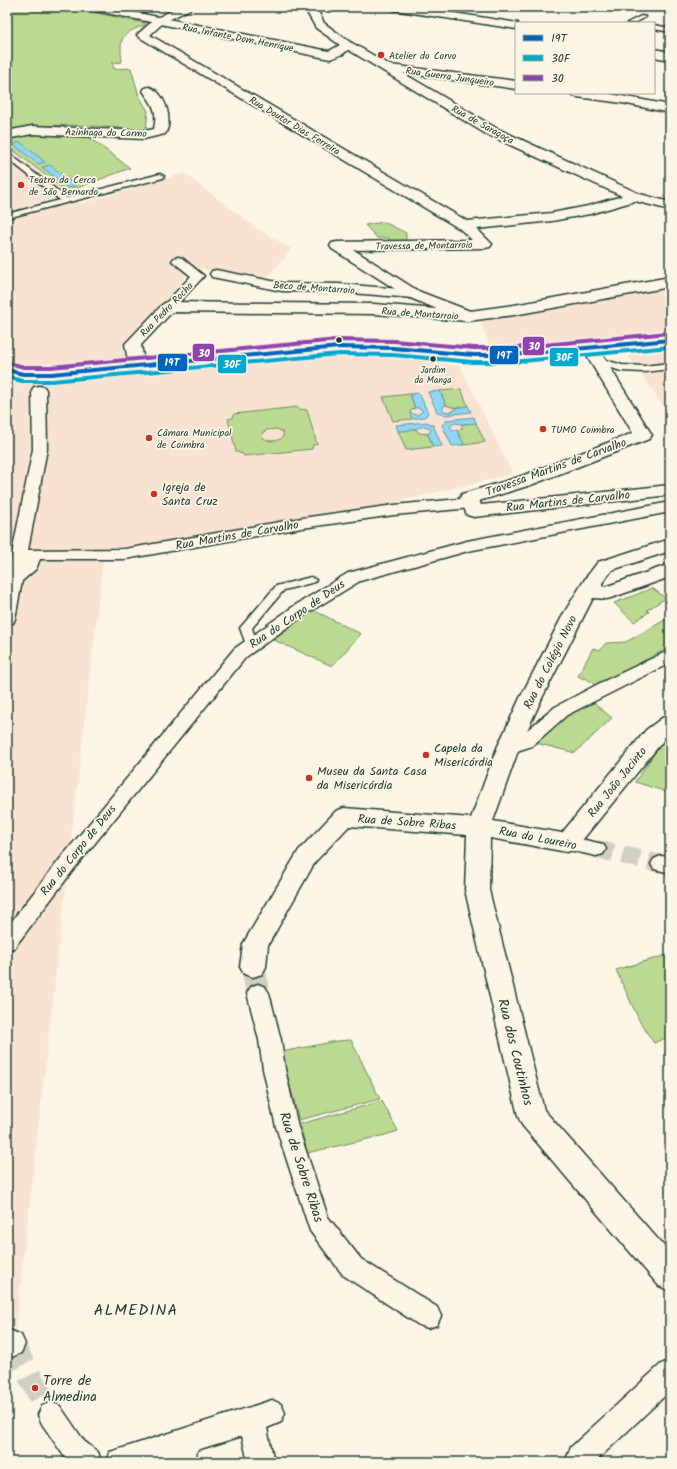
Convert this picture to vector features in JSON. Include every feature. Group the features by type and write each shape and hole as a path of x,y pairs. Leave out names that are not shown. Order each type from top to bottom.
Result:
{"street":[{"name":"Rua Infante Dom Henrique","path":"92,7 384,67"},
{"path":"159,21 186,7"},
{"path":"393,7 515,26"},
{"name":"Rua de Saragoça","path":"314,11 323,30 491,131 635,197 670,206"},
{"name":"Rua Doutor Dias Ferreira","path":"159,21 143,35 465,226"},
{"path":"330,55 339,52 348,45"},
{"path":"655,53 670,56"},
{"name":"Rua Guerra Junqueiro","path":"384,67 515,84"},
{"name":"Azinhaga do Carmo","path":"7,135 32,130 144,134 160,131 162,122 161,107 149,91"},
{"path":"584,94 622,99 670,109"},
{"name":"Travessa de Montarroio","path":"465,226 552,217 590,210 635,197"},
{"name":"Travessa de Montarroio","path":"465,226 485,244 337,246 413,294 468,316"},
{"name":"Rua Pedro Rocha","path":"137,366 133,344 198,276 178,261"},
{"name":"Beco de Montarroio","path":"216,274 282,286 339,288 413,294"},
{"name":"Rua de Montarroio","path":"168,307 374,309 468,316 514,310 670,282"},
{"path":"7,371 23,374 41,374 339,347 393,348 474,355 594,355 670,340"},
{"name":"Travessa Martins de Carvalho","path":"470,500 525,481 643,435 594,355"},
{"path":"7,619 22,535 40,449 39,390"},
{"name":"Rua Martins de Carvalho","path":"15,579 30,565 34,554 125,554 302,523 470,500 474,511 670,490"},
{"name":"Rua do Corpo de Deus","path":"7,942 67,864 240,654 251,644 300,610 354,577 467,546 670,507"},
{"name":"Rua do Colégio Novo","path":"479,827 508,748 545,669 574,613 592,583 605,566 670,545"},
{"path":"592,583 594,589 600,593 608,593 670,570"},
{"path":"508,748 526,741 561,711 670,656"},
{"name":"Rua João Jacinto","path":"567,843 654,736 670,723"},
{"name":"Rua de Sobre Ribas","path":"253,967 256,944 307,856 344,817 479,827"},
{"name":"Rua do Loureiro","path":"479,827 596,849"},
{"name":"Rua dos Coutinhos","path":"479,827 477,890 532,1116 670,1276"},
{"name":"Rua de Sobre Ribas","path":"258,993 270,1040 274,1069 287,1127 318,1223 352,1267 428,1316"},
{"path":"578,1462 581,1457 670,1373"},
{"path":"51,1415 75,1450 88,1462"},
{"path":"120,1462 184,1452 262,1416 261,1462"}],"lane":[{"path":"632,22 643,17"},
{"path":"655,27 670,30"},
{"path":"7,154 66,201"},
{"path":"7,216 160,176"},
{"path":"594,355 621,368 644,369 670,366"},
{"path":"251,644 246,628 280,588 311,580"}],"shaded area":[{"path":"7,128 80,204 184,173 255,227 292,249 264,281 193,267 127,348 128,373 323,354 371,354 460,366 513,474 360,511 104,552 7,1401"},
{"path":"670,288 670,329 525,344 489,344 480,320"},
{"path":"670,351 670,416 628,356"}],"green space":[{"path":"7,7 67,7 145,23 145,25 126,34 123,38 121,47 122,62 112,63 114,69 131,68 139,96 148,111 146,130 61,125 28,127 11,130 7,126"},
{"path":"40,133 86,135 130,168 67,192 7,145 7,138"},
{"path":"384,222 406,233 406,241 389,241 389,238 377,238 365,225"},
{"path":"461,389 468,406 455,408 446,405 440,391"},
{"path":"410,394 415,408 410,411 412,419 393,421 383,397"},
{"path":"297,407 299,409 307,410 317,444 313,445 312,449 244,456 243,454 236,452 228,419 233,418 234,414","holes":["277,429 283,432 283,437 273,441 263,438 262,433 267,430"]},
{"path":"476,423 485,442 464,445 457,430 462,429 462,424"},
{"path":"416,429 419,433 428,434 433,447 406,450 398,431"},
{"path":"652,588 666,598 647,610 649,612 634,622 614,603 633,596"},
{"path":"313,610 361,634 332,666 269,638"},
{"path":"670,617 670,647 596,686 586,678 584,679 578,676 593,648 600,650 606,643 626,642"},
{"path":"592,701 612,718 575,753 536,743 562,720"},
{"path":"670,734 670,793 635,782 662,742"},
{"path":"670,954 670,1043 665,1038 654,1043 640,1022 616,970"},
{"path":"351,1040 380,1099 299,1120 281,1052 337,1041"},
{"path":"382,1101 398,1131 307,1153 300,1124"}],"water":[{"path":"20,142 45,162 38,164 13,144"},
{"path":"50,165 76,186 68,188 42,167"},
{"path":"440,391 446,405 443,407 443,411 450,412 455,410 455,408 468,406 471,412 445,415 437,412 428,392"},
{"path":"419,393 428,413 425,417 412,419 410,413 417,415 423,411 419,408 415,408 410,394"},
{"path":"474,417 476,423 455,423 450,426 453,430 457,430 464,445 452,446 442,425 447,420"},
{"path":"427,422 433,425 442,446 433,447 428,434 431,430 427,427 423,426 408,431 398,431 396,425"}],"tunnel":[{"path":"596,849 661,864"},
{"path":"253,967 258,993"},
{"path":"12,1344 51,1415"}],"transit line":[{"name":"30","path":"9,363 24,367 51,367 338,340 394,341 474,348 512,348 669,333"},
{"name":"19T","path":"7,370 23,374 51,374 339,347 393,348 474,355 512,355 670,340"},
{"name":"30F","path":"7,377 22,381 52,381 339,354 393,355 473,362 512,362 670,347"}],"place":[{"name":"Atelier do Corvo","path":"381,55"},
{"name":"Teatro da Cerca de São Bernardo","path":"21,185"},
{"name":"Jardim da Manga","path":"433,359"},
{"name":"TUMO Coimbra","path":"543,429"},
{"name":"Câmara Municipal de Coimbra","path":"149,438"},
{"name":"Igreja de Santa Cruz","path":"154,494"},
{"name":"Capela da Misericórdia","path":"426,755"},
{"name":"Museu da Santa Casa da Misericórdia","path":"309,778"},
{"name":"Torre de Almedina","path":"35,1388"}],"district":[{"name":"ALMEDINA","path":"136,1309"}]}
